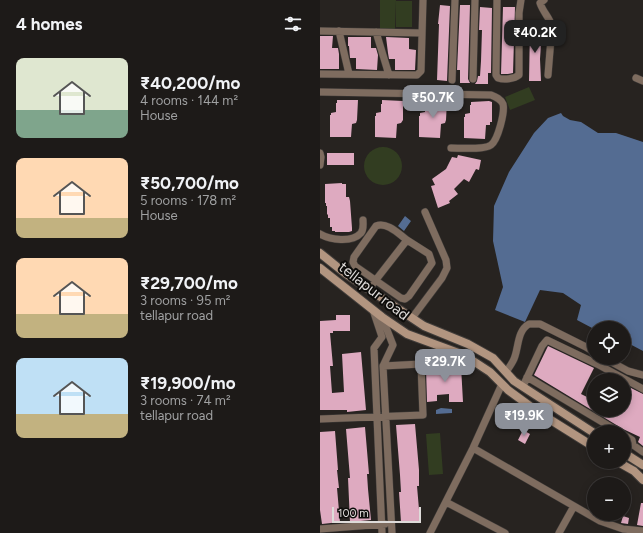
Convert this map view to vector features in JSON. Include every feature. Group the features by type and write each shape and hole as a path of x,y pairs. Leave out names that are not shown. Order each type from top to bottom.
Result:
{"street":[{"path":"320,74 420,74 423,0"},
{"path":"452,80 455,0"},
{"path":"473,79 475,0"},
{"path":"497,0 496,75 500,79 518,77 519,75 519,13 521,0"},
{"path":"544,0 540,3 543,11 550,19 552,26 548,75"},
{"path":"320,31 422,33"},
{"path":"339,31 349,74"},
{"path":"376,32 389,75"},
{"path":"320,92 491,95 497,97 503,105 503,114 495,141 490,146 482,148 451,148"},
{"path":"320,153 320,165"},
{"path":"412,318 442,278 447,268 446,260 425,212"},
{"path":"320,234 326,237 348,239 360,234 363,229 363,220"},
{"path":"380,224 385,225 407,240 429,254 432,263 409,296 405,299 401,298 375,281 355,266 353,262 354,257 376,226 380,224"},
{"path":"369,289 407,240"},
{"path":"320,253 346,274 424,326 468,344 493,358 514,381 587,428"},
{"name":"tellapur road","path":"320,268 382,318 407,334 464,355 490,372 508,390 544,416 587,443"},
{"path":"373,310 382,337 374,348 382,533"},
{"path":"382,318 393,345 383,366 392,533"},
{"path":"506,372 513,361 516,347 524,329 529,324 540,324 587,348"},
{"path":"523,386 545,340 549,340 643,389"},
{"path":"320,419 423,415 421,364 383,366"},
{"path":"617,365 628,371 643,375"},
{"path":"527,377 608,425"},
{"path":"430,533 473,448 502,384"},
{"path":"544,416 552,405"},
{"path":"596,425 599,420"},
{"path":"631,439 633,445 643,452"},
{"path":"473,448 600,520 623,529 643,532"},
{"path":"631,457 643,465"},
{"path":"630,469 643,480"},
{"path":"446,502 495,531 505,533"},
{"path":"559,533 574,506"},
{"path":"320,529 392,524"}],"green space":[{"path":"380,0 396,0 395,29 380,29"},
{"path":"396,1 412,1 412,27 396,27"},
{"path":"529,87 535,100 510,110 505,97"},
{"path":"379,147 387,147 397,152 401,159 401,173 397,180 387,185 379,185 369,180 367,177 364,170 364,162 369,152 372,150"},
{"path":"440,433 443,474 429,475 426,434"}],"water":[{"path":"561,113 570,120 581,122 598,133 616,133 643,142 643,351 631,345 631,321 587,321 587,325 577,320 581,305 563,293 540,290 525,322 495,310 503,287 493,241 494,206 509,172 534,133 548,118"},
{"path":"405,216 411,221 404,231 398,226"},
{"path":"441,408 452,409 452,413 436,414 436,410"}],"building":[{"path":"440,5 450,6 447,81 437,80 438,24"},
{"path":"460,5 470,5 468,79 470,83 460,83 460,70 457,70"},
{"path":"480,7 492,8 491,73 488,73 488,84 475,84 478,76 480,76 481,61 482,30 479,30"},
{"path":"503,7 515,7 513,73 508,74 501,74"},
{"path":"530,28 542,28 540,59 541,81 529,81"},
{"path":"320,36 333,36 332,48 338,48 339,69 320,69"},
{"path":"348,37 371,37 371,48 376,48 378,55 377,70 356,69 356,58 350,58"},
{"path":"386,37 409,38 409,49 416,50 415,70 395,70 395,59 389,59"},
{"path":"337,100 358,100 357,120 356,123 352,124 351,137 330,137 330,115 331,113 336,112"},
{"path":"382,100 403,101 403,120 401,123 397,124 396,138 375,137 375,116 376,113 381,112"},
{"path":"426,100 447,101 446,120 445,123 441,124 440,138 419,137 419,116 420,113 425,112"},
{"path":"471,102 492,102 492,122 490,122 490,125 486,125 485,139 464,138 464,117 465,114 470,113"},
{"path":"327,153 354,153 354,165 327,165"},
{"path":"458,155 481,160 479,170 476,169 469,182 464,179 454,189 458,194 449,201 450,203 438,208 431,186 435,185 432,179 446,169 452,157 457,158"},
{"path":"325,184 346,184 346,197 349,197 350,201 352,231 335,232 332,231 332,227 330,227 330,218 328,218 327,214 327,206 325,203"},
{"path":"336,315 350,315 350,331 333,331 333,333 330,333 333,366 330,366 332,393 344,392 342,354 361,352 366,410 347,412 347,410 320,410 320,321 336,320"},
{"path":"548,346 594,368 592,373 587,373 587,382 581,394 587,397 587,407 534,375"},
{"path":"461,366 463,402 449,402 449,394 437,395 437,401 427,402 426,368"},
{"path":"631,388 643,394 643,446 638,442 640,437 631,433 631,425 616,425 603,417 631,417"},
{"path":"415,424 419,470 419,486 417,486 420,521 401,522 399,492 401,492 396,425"},
{"path":"365,427 371,520 350,522 348,478 350,478 346,429"},
{"path":"523,430 530,434 525,444 518,440"},
{"path":"335,431 340,522 322,524 320,510 320,432"},
{"path":"641,503 643,503 643,526 637,525"},
{"path":"622,521 628,521 628,524 621,523"}]}
